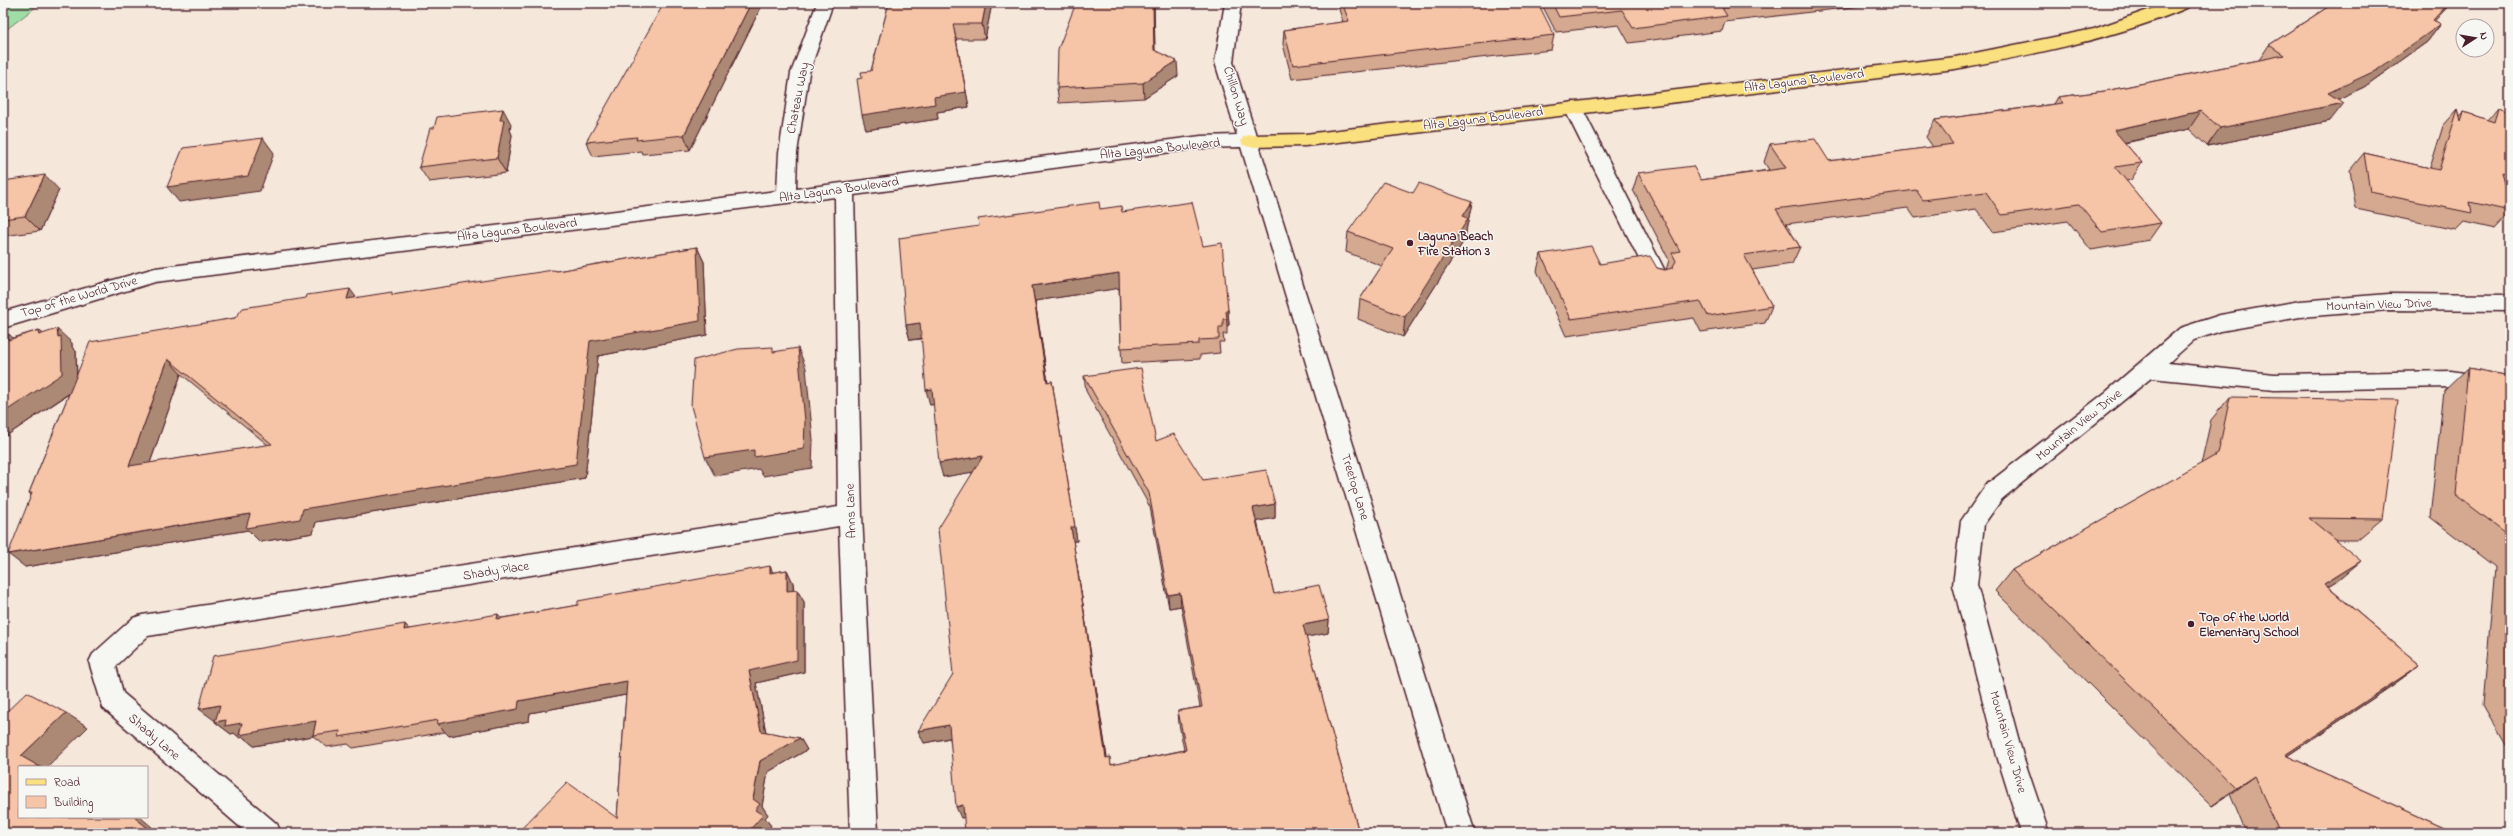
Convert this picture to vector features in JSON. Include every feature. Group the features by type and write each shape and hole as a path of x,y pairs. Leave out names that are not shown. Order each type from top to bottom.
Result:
{"main road":[{"name":"Alta Laguna Boulevard","path":"1250,141 1305,140 1955,63 2058,44 2156,16 2184,3"}],"street":[{"name":"Chateau Way","path":"786,197 788,153 800,73 826,3"},
{"name":"Chillon Way","path":"1233,3 1224,62 1250,141"},
{"path":"1573,108 1659,279"},
{"name":"Alta Laguna Boulevard","path":"156,275 786,197 1201,142 1250,141"},
{"name":"Treetop Lane","path":"1250,141 1461,833"},
{"name":"Anns Lane","path":"844,189 850,516 864,833"},
{"name":"Top of the World Drive","path":"3,320 21,313 156,275"},
{"name":"Mountain View Drive","path":"2035,833 2010,756 1964,585 1973,521 1994,492 2114,398 2187,334 2220,323 2300,309 2389,302 2510,303"},
{"path":"2147,368 2274,382 2451,379 2510,388"},
{"name":"Shady Place","path":"142,626 850,516"},
{"name":"Shady Lane","path":"142,626 102,662 112,700 267,833"}],"green space":[{"path":"3,3 41,3 3,32"}],"building":[{"path":"664,3 751,3 684,135 636,140 637,137 586,142"},
{"path":"889,3 986,3 982,24 953,24 966,92 934,97 935,104 862,115 857,79 862,78 861,72 871,71"},
{"path":"1076,3 1153,3 1154,50 1177,61 1143,83 1057,88 1058,49"},
{"path":"1342,3 1455,3 1457,8 1502,3 1538,3 1554,35 1293,65 1284,30 1349,21"},
{"path":"1552,3 1766,3 1722,8 1727,16 1633,28 1622,10 1559,17"},
{"path":"2334,3 2449,3 2433,20 2441,24 2377,70 2328,93 2344,103 2220,128 2201,111 2114,130 2142,163 2115,167 2161,223 2102,232 2079,204 2002,215 1986,192 1923,200 1916,190 1776,209 1800,247 1744,255 1772,306 1708,316 1700,301 1571,319 1541,254 1591,246 1600,264 1650,256 1657,268 1665,270 1672,268 1676,261 1672,253 1680,251 1638,173 1693,166 1701,180 1786,168 1770,144 1815,139 1829,161 1953,144 1935,120 2063,103 2058,97 2105,91 2284,55 2269,45"},
{"path":"2498,107 2510,111 2510,175 2502,172 2510,204 2510,211 2470,202 2472,213 2370,192 2364,153 2439,170 2458,109 2461,121 2464,112 2494,122"},
{"path":"503,109 500,120 504,120 497,158 419,167 430,128 434,128 437,117"},
{"path":"263,138 248,176 167,187 183,148"},
{"path":"45,175 25,216 3,219 3,181"},
{"path":"1383,182 1413,193 1419,183 1472,202 1463,216 1468,219 1405,317 1360,299 1393,249 1348,232"},
{"path":"1099,202 1100,209 1121,206 1122,212 1192,202 1203,246 1222,243 1228,310 1226,311 1227,319 1223,319 1223,327 1219,327 1219,339 1199,340 1199,344 1121,348 1119,273 1032,286 1047,382 1052,381 1075,527 1071,527 1106,758 1110,757 1111,765 1186,750 1178,711 1202,707 1180,593 1168,595 1149,493 1084,376 1141,368 1156,441 1174,434 1203,480 1266,470 1275,504 1253,508 1274,594 1319,585 1329,620 1303,625 1359,833 965,833 963,805 956,807 949,725 918,731 953,674 938,529 983,456 939,463 932,389 926,390 920,323 906,325 899,238 979,226 978,219"},
{"path":"697,247 700,321 590,341 576,464 303,509 300,519 246,528 250,514 8,554 32,493 29,493 90,342 235,318 243,308 306,298 307,295 350,289 347,299 392,292 392,295 553,270 557,271","holes":["168,359 272,444 129,466"]},
{"path":"57,329 58,337 61,336 62,374 3,413 3,337 9,334 8,340 39,330 39,335"},
{"path":"773,347 773,352 798,348 805,421 804,449 754,457 754,450 705,457 691,406 694,360 738,349"},
{"path":"2468,368 2510,376 2510,536 2456,495"},
{"path":"2230,397 2398,400 2382,519 2309,518 2361,561 2324,584 2420,665 2285,755 2455,833 2280,833 2254,776 2236,788 2012,570 2218,454"},
{"path":"770,566 770,573 787,570 787,591 797,590 797,660 749,671 761,731 800,738 760,761 753,799 760,804 755,810 763,815 747,833 517,833 567,782 617,818 627,681 519,701 518,709 437,724 438,720 339,737 340,731 313,735 316,721 239,735 242,723 225,726 226,720 215,722 220,705 199,709 213,656 405,624 404,630 498,614 497,619 578,605 578,601"},
{"path":"27,692 66,713 21,756 38,766 18,766 18,818 135,818 154,833 3,833 3,715"}],"place":[{"name":"Laguna Beach Fire Station 3","path":"1410,243"},
{"name":"Top of the World Elementary School","path":"2191,624"}]}
